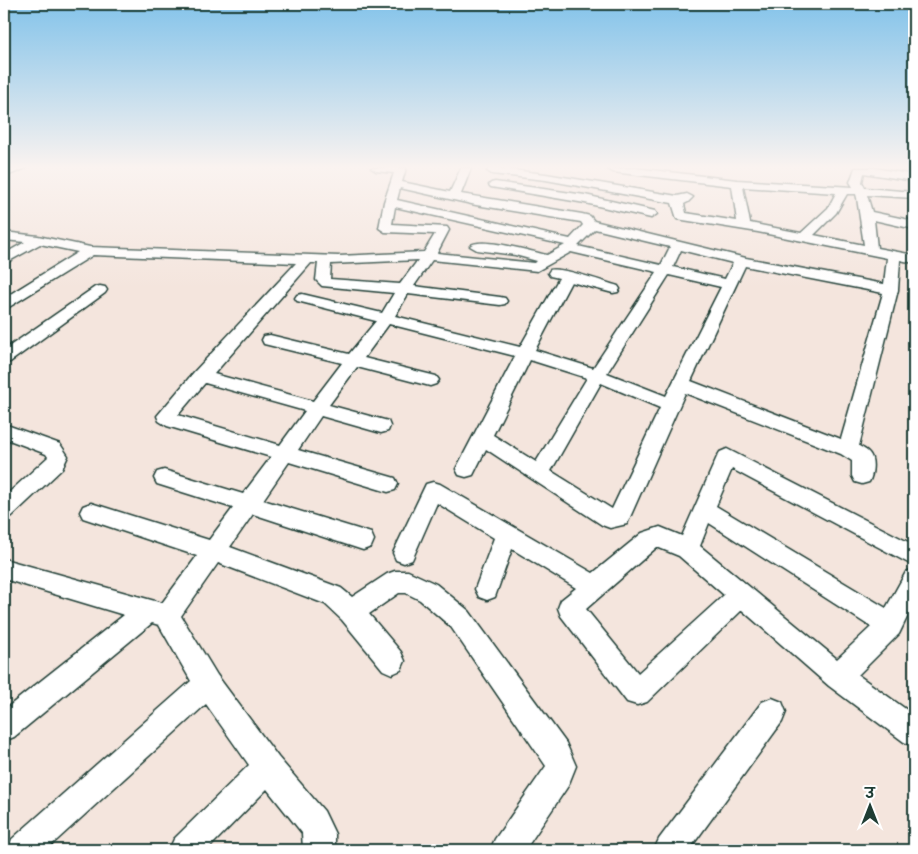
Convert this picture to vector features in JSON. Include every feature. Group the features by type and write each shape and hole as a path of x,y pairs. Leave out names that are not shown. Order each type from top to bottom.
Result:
{"street":[{"path":"4,727 159,613 214,551 318,407 386,318 428,256 442,229 385,228 389,208"},
{"path":"415,208 571,245 604,256 729,284"},
{"path":"519,208 586,219 590,226"},
{"path":"624,208 651,214"},
{"path":"679,208 681,216 804,237 914,259"},
{"path":"741,208 744,226"},
{"path":"804,237 835,208"},
{"path":"866,208 871,250"},
{"path":"868,215 914,225"},
{"path":"536,268 571,245 590,226 741,261 891,290"},
{"path":"587,282 622,232"},
{"path":"4,236 38,240 90,250 306,260 379,260 428,256 536,268 613,289"},
{"path":"4,260 38,240"},
{"path":"477,246 516,252 549,260"},
{"path":"539,474 597,375 665,270 677,246"},
{"path":"4,304 90,250"},
{"path":"848,449 891,290 894,255"},
{"path":"306,260 168,412 167,418 388,484"},
{"path":"325,260 322,277 324,282 404,289 500,301"},
{"path":"482,437 610,519 616,520 621,515 670,405 741,261"},
{"path":"466,469 548,308 567,276"},
{"path":"4,358 100,290"},
{"path":"302,298 525,353 597,375 670,405"},
{"path":"270,340 430,380"},
{"path":"200,376 318,407 381,426"},
{"path":"680,384 848,449 862,457 862,476"},
{"path":"4,431 53,449 58,456 55,464 4,510"},
{"path":"687,549 727,456 914,556"},
{"path":"164,478 363,540"},
{"path":"404,553 433,490 595,587"},
{"path":"704,510 890,625"},
{"path":"91,512 214,551 333,596 351,612 392,661"},
{"path":"488,589 506,534"},
{"path":"741,595 638,692 570,608 650,540 660,537 687,549 838,677 914,732"},
{"path":"4,570 159,613 268,767 313,822 319,834 319,850"},
{"path":"838,677 890,625 914,580"},
{"path":"351,612 395,582 408,582 428,592 460,619 556,753 561,766 558,776 506,850"},
{"path":"23,850 208,684"},
{"path":"670,850 772,712"},
{"path":"185,850 268,767"}]}
